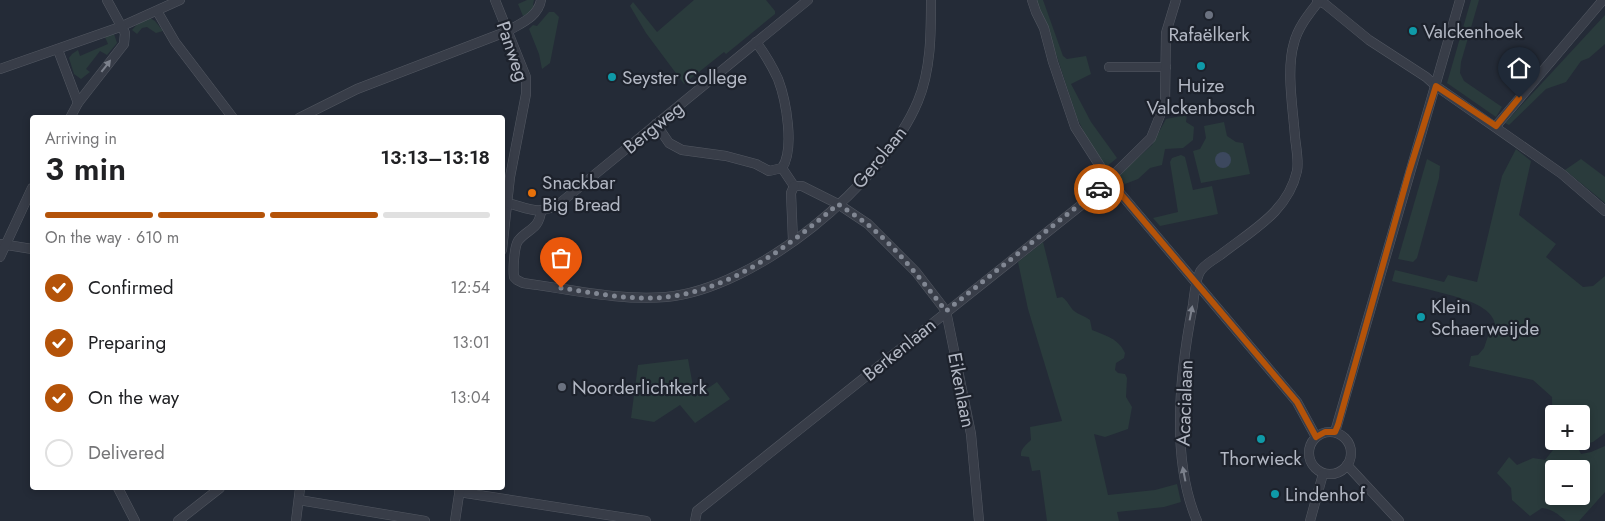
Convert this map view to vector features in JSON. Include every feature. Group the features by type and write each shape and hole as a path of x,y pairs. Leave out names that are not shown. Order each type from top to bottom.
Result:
{"street":[{"path":"72,115 78,103 124,44 124,33 107,0"},
{"path":"0,69 120,27 180,0"},
{"name":"Panweg","path":"495,0 526,77 526,94 506,177 508,203 505,226"},
{"path":"305,115 357,89 508,31 537,11 541,0"},
{"name":"Bergweg","path":"541,211 552,208 560,203 808,0"},
{"name":"Gerolaan","path":"541,211 538,224 516,246 514,273 517,280 523,283 618,297 666,297 697,291 728,280 761,263 838,204 872,170 906,126 918,100 927,66 931,0"},
{"path":"1032,0 1044,28 1053,62 1075,127 1109,180 1297,402 1316,437"},
{"name":"Berkenlaan","path":"694,521 697,510 1090,198 1151,138 1165,103 1166,33 1176,0"},
{"path":"1335,432 1460,0"},
{"path":"1496,126 1603,0"},
{"path":"1196,284 1201,269 1273,215 1287,198 1297,170 1290,66 1294,43 1304,21 1322,1 1369,40 1426,77 1436,86 1496,126 1562,174 1605,211"},
{"path":"157,11 175,42 231,115"},
{"path":"656,124 670,143 682,150 726,156 756,164 769,171 782,168 787,162 789,150 787,117 779,81 772,66 756,42"},
{"path":"58,50 78,103"},
{"path":"1109,66 1166,67"},
{"path":"782,168 794,186 790,193 793,240"},
{"name":"Eikenlaan","path":"794,186 802,186 838,204 868,224 916,272 946,311 971,434 979,521"},
{"path":"0,257 3,245 30,192"},
{"path":"508,203 541,211"},
{"path":"3,245 30,249"},
{"name":"Acacialaan","path":"1196,284 1188,325 1181,389 1181,438 1183,468 1191,507 1197,521"},
{"path":"1325,432 1335,432 1346,439 1351,456 1347,465 1337,473 1323,474 1313,467 1308,457 1309,446 1316,437 1325,432"},
{"path":"1347,465 1399,521"},
{"path":"1310,521 1323,474"},
{"path":"119,490 135,521"},
{"path":"178,521 217,490"},
{"path":"296,521 300,490"},
{"path":"455,521 459,490 646,521"},
{"path":"299,500 425,521"}],"shaded area":[{"path":"527,0 534,0 533,5 535,6 528,14 523,16 518,4"},
{"path":"694,0 766,0 775,11 775,14 726,54 724,52 684,84 646,33 630,6 633,2 657,32"},
{"path":"1036,0 1043,0 1063,56 1067,59 1086,56 1091,74 1071,84 1091,122 1117,158 1106,167 1077,118 1044,17"},
{"path":"1471,0 1479,0 1461,62 1460,73 1464,81 1502,107 1496,117 1447,83"},
{"path":"549,12 554,12 559,17 550,63 542,69 539,54 529,29 533,25 537,26"},
{"path":"1605,15 1605,44 1589,58 1581,61 1566,82 1546,89 1509,125 1505,123"},
{"path":"150,18 163,31 156,33 147,27 142,28 137,34 132,30 140,21"},
{"path":"114,34 117,43 107,55 100,51 86,69 90,72 81,79 74,74 69,58 72,54 78,50 80,56 108,44 105,37"},
{"path":"1187,115 1186,122 1194,127 1193,140 1183,148 1165,149 1162,165 1150,168 1138,179 1125,184 1118,176 1152,145 1166,119"},
{"path":"1224,122 1227,136 1236,142 1243,143 1250,174 1201,183 1193,151 1200,149 1206,138 1204,126"},
{"path":"1516,149 1531,161 1519,215 1556,244 1546,257 1583,287 1593,286 1605,276 1605,433 1590,443 1590,405 1552,405 1552,397 1533,380 1469,366 1471,356 1478,355 1484,348 1489,333 1495,325 1494,320 1484,309 1466,300 1440,292 1392,281 1395,270 1444,282 1448,275 1477,282 1502,176"},
{"path":"1181,155 1185,157 1193,190 1212,186 1218,214 1160,226 1153,218 1178,212 1170,162 1172,158"},
{"path":"1427,159 1440,166 1439,178 1417,258 1413,262 1398,259"},
{"path":"1581,159 1605,177 1605,203 1565,170"},
{"path":"1043,242 1057,298 1062,297 1074,311 1090,320 1092,330 1115,341 1125,353 1124,358 1116,363 1115,370 1118,373 1125,374 1127,378 1126,397 1132,407 1128,429 1105,437 1094,434 1108,495 1155,490 1177,484 1181,502 1164,507 1117,512 1119,521 1047,521 1040,470 1032,471 1029,457 1021,456 1021,451 1031,440 1030,427 1062,421 1028,309 1018,262"},
{"path":"688,359 695,397 717,382 730,399 695,423 680,405 654,422 631,418 638,365"},
{"path":"1605,446 1605,492 1579,521 1566,521 1555,512 1542,508 1530,516 1512,500 1511,488 1497,473 1509,457 1517,465 1533,458 1545,460 1553,450 1579,450 1581,454"}],"water":[{"path":"1223,152 1229,154 1231,160 1229,166 1223,168 1217,166 1215,160 1217,154"}],"way so far":[{"path":"561,288 618,297 666,297 697,291 728,280 761,263 816,223 838,204 868,224 888,243 916,272 946,311 1099,189"}],"place":[{"name":"Rafaëlkerk","path":"1209,15"},
{"name":"Valckenhoek","path":"1413,31"},
{"name":"Huize Valckenbosch","path":"1201,66"},
{"name":"Seyster College","path":"612,77"},
{"name":"Snackbar Big Bread","path":"532,193"},
{"name":"Klein Schaerweijde","path":"1421,317"},
{"name":"Noorderlichtkerk","path":"562,387"},
{"name":"Thorwieck","path":"1261,439"},
{"name":"Lindenhof","path":"1275,494"}],"route":[{"path":"1099,189 1109,180 1297,402 1316,437 1325,432 1335,432 1338,425 1409,172 1436,86 1496,126 1519,98"}]}
